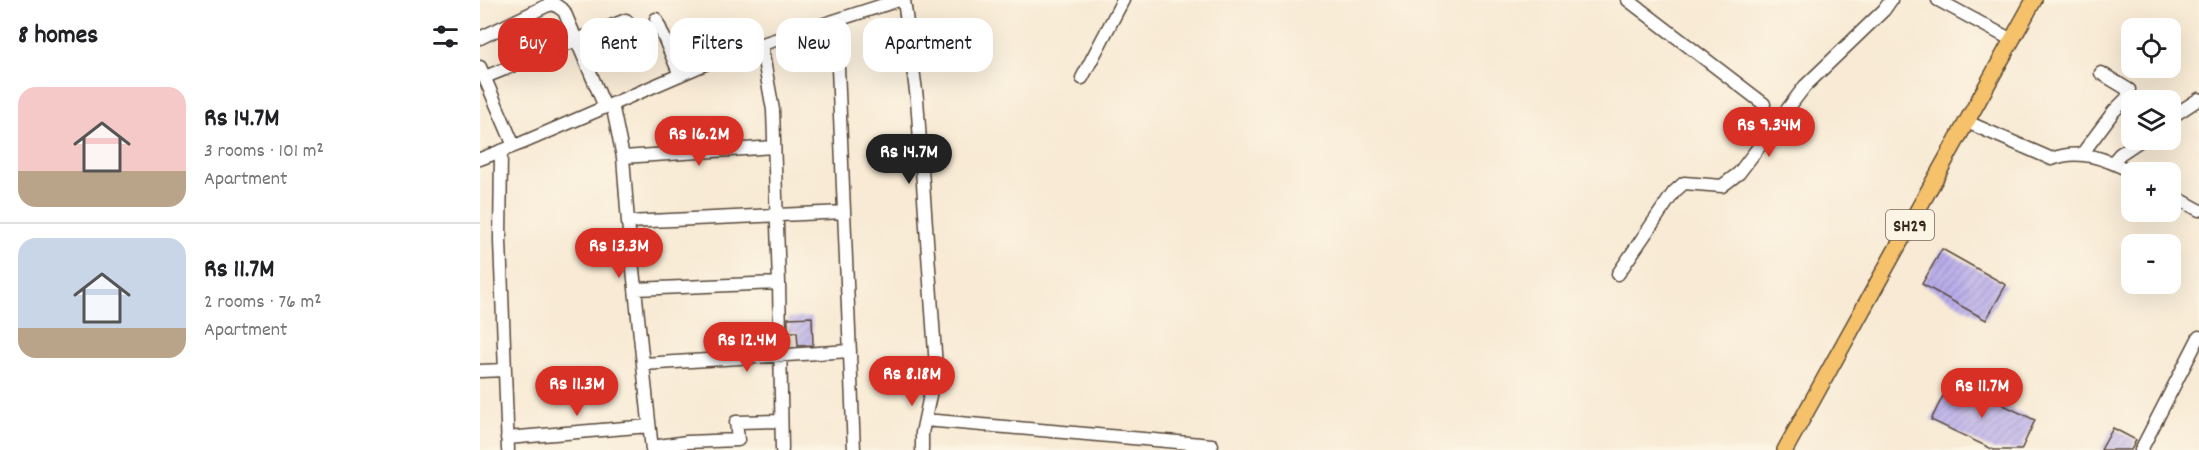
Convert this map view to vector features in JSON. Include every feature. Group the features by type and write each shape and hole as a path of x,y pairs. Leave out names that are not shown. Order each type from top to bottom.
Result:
{"main road":[{"name":"SH29","path":"1785,450 2034,0"}],"street":[{"path":"845,18 899,0"},
{"path":"904,0 917,99 936,367 925,420 922,450"},
{"path":"1082,78 1123,0"},
{"path":"1628,0 1764,104"},
{"path":"1618,274 1674,192 1684,183 1722,186 1739,173 1805,86 1884,10 1891,0"},
{"path":"1938,0 2012,40"},
{"path":"480,38 554,4 564,11 608,106 622,157 652,449 687,442 738,440 736,422 781,421"},
{"path":"658,23 680,75"},
{"path":"514,146 482,68 580,38"},
{"path":"764,60 773,110 782,450"},
{"path":"480,159 687,72"},
{"path":"838,72 854,450"},
{"path":"2082,154 2114,111 2127,98 2129,90 2101,74"},
{"path":"2181,111 2199,99"},
{"path":"1966,122 2052,159 2067,153 2082,154 2121,166"},
{"path":"622,157 774,147"},
{"path":"2113,162 2126,150"},
{"path":"501,151 500,241 507,444 650,426"},
{"path":"2181,200 2199,210"},
{"path":"628,222 844,212"},
{"path":"636,289 779,283"},
{"path":"2141,450 2199,337"},
{"path":"643,364 850,351"},
{"path":"480,371 505,370"},
{"path":"925,420 1212,445"}],"building":[{"path":"1942,249 2006,285 1986,320 1922,284"},
{"path":"812,317 813,345 798,346 797,332 788,332 788,318"},
{"path":"1951,380 2035,420 2021,450 1994,450 1931,420"},
{"path":"2113,428 2136,440 2131,450 2101,450"}]}
